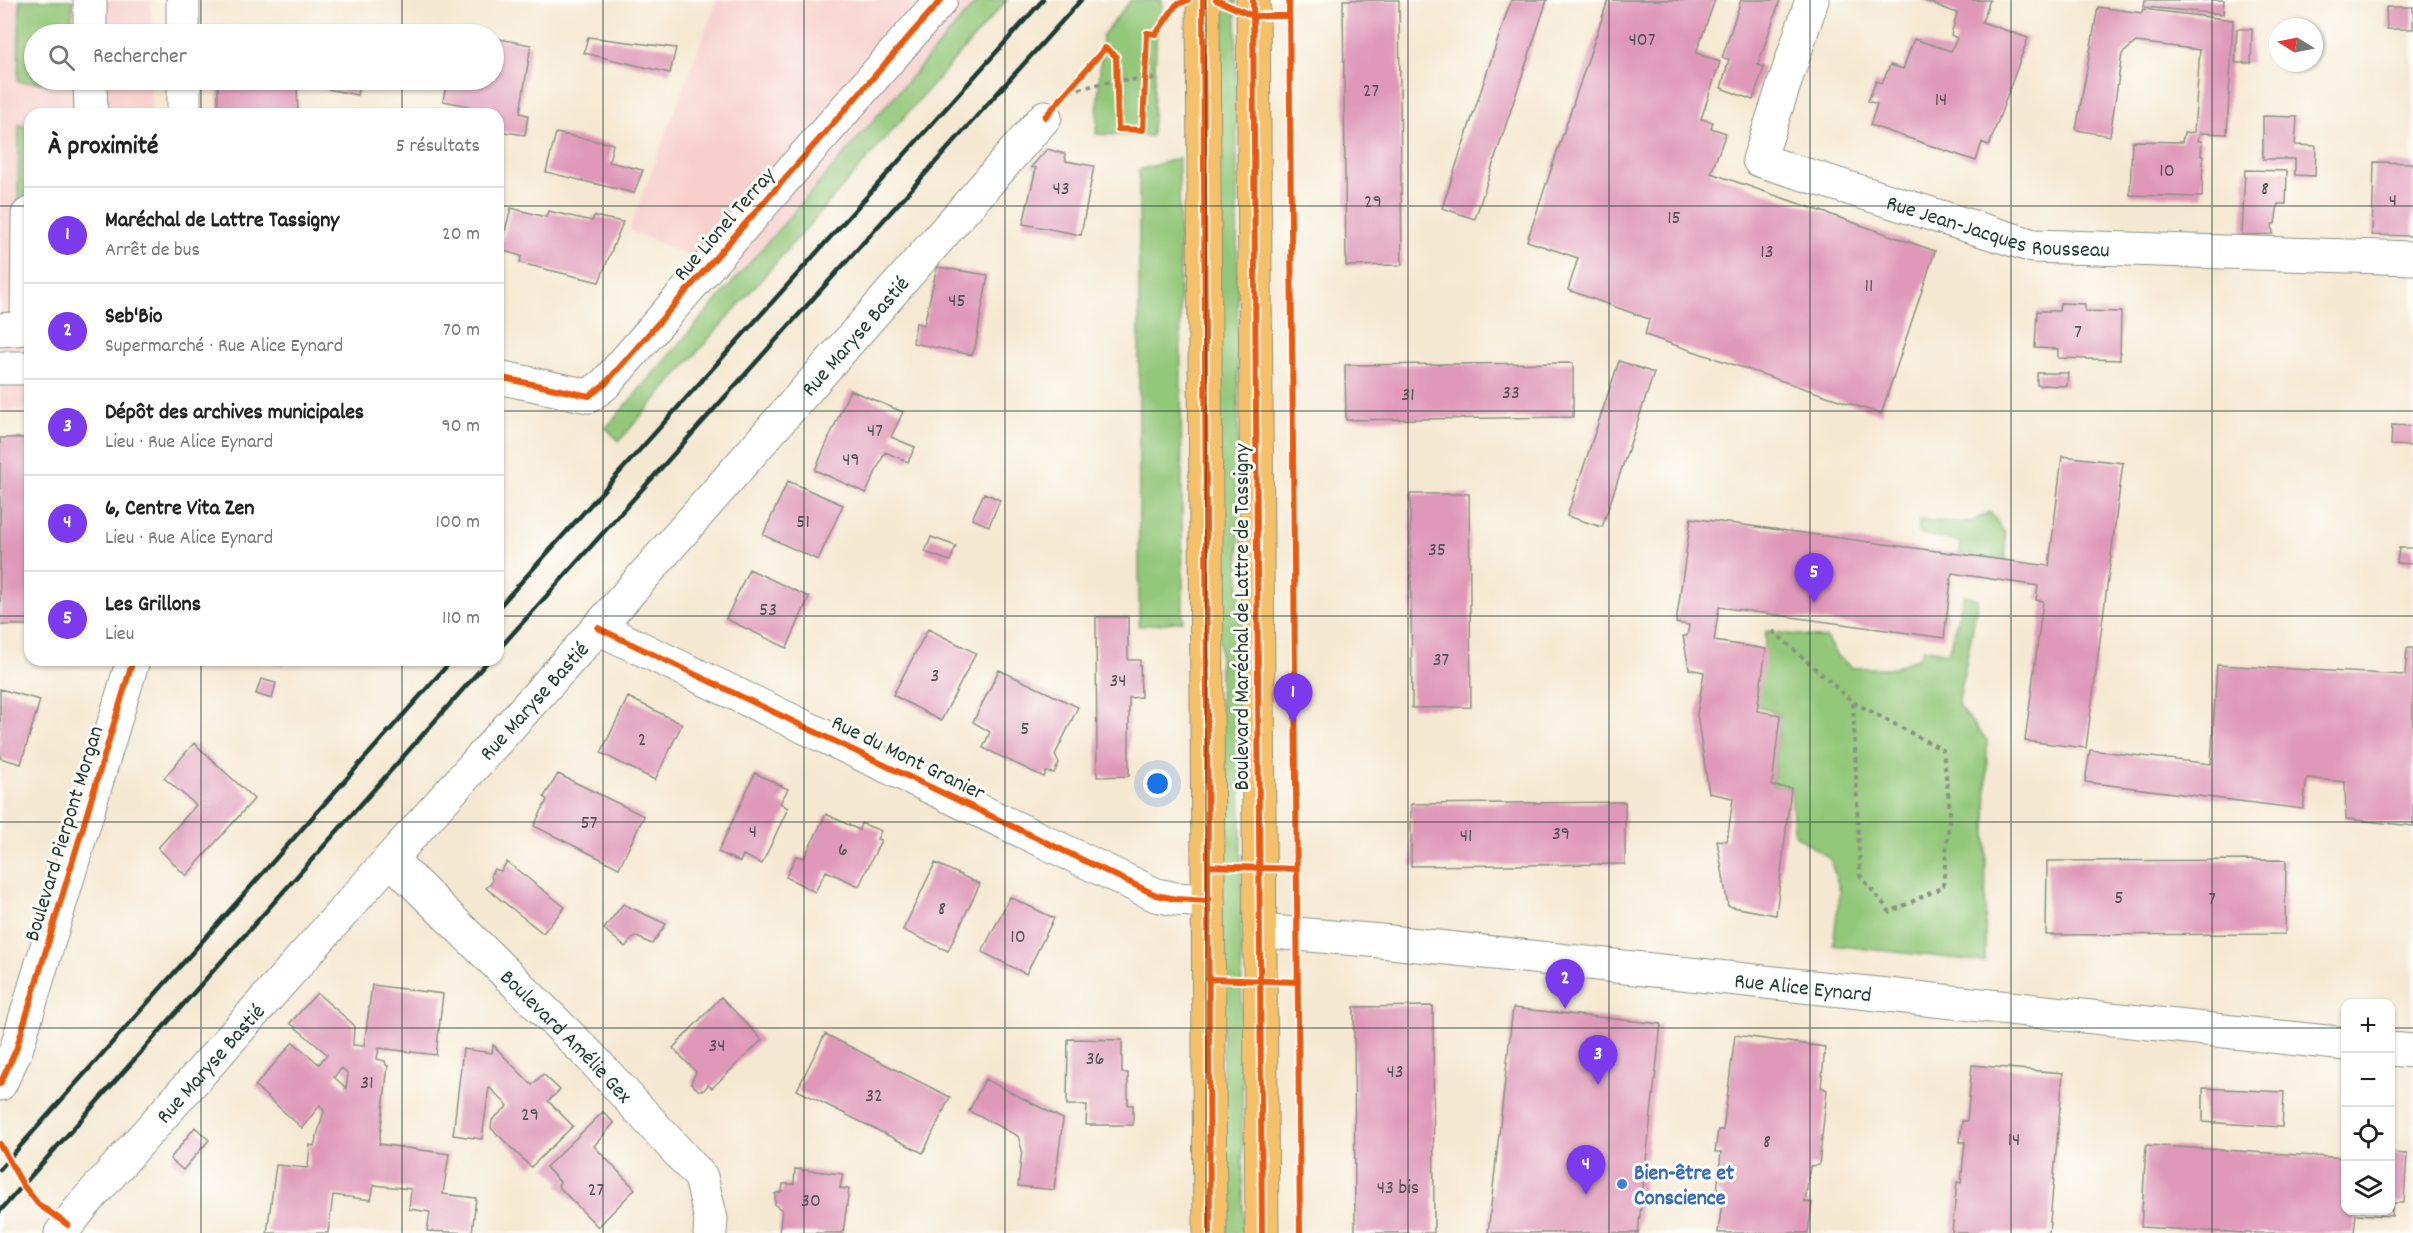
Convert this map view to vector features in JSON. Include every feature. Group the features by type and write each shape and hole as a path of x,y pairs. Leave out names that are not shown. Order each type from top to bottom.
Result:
{"main road":[{"name":"Boulevard Maréchal de Lattre de Tassigny","path":"1203,0 1210,1233"},
{"name":"Boulevard Maréchal de Lattre de Tassigny","path":"1253,0 1262,1233"}],"street":[{"path":"90,0 90,24"},
{"path":"183,0 183,24"},
{"name":"Rue Lionel Terray","path":"504,378 589,396 606,384 941,0"},
{"name":"Rue Jean-Jacques Rousseau","path":"1812,0 1760,160 2033,246 2413,258"},
{"path":"90,90 91,108"},
{"path":"183,90 184,108"},
{"name":"Rue Maryse Bastié","path":"70,1230 84,1204 598,628 1045,117"},
{"path":"19,329 24,266"},
{"name":"Rue du Mont Granier","path":"598,628 1156,895 1208,902"},
{"name":"Boulevard Pierpont Morgan","path":"0,1084 16,1050 131,666"},
{"name":"Boulevard Amélie Gex","path":"390,859 590,1056 701,1177 711,1219 710,1233"},
{"name":"Rue Alice Eynard","path":"1260,931 1381,941 2341,1043"},
{"path":"2395,1049 2413,1051"}],"path":[{"path":"1155,79 1146,79 1117,80 1067,92 1105,48 1116,56 1117,80 1118,129 1143,130 1146,79 1147,33 1156,34 1169,14"},
{"path":"1773,631 1853,702 1943,750 1950,810 1942,887 1890,912 1860,875 1853,702"}],"shaded area":[{"path":"0,0 151,0 151,24 24,24 24,90 151,90 151,108 24,108 24,409 0,410"},
{"path":"717,0 1000,0 743,279 629,230"}],"green space":[{"path":"20,0 72,0 72,24 24,24 24,82 18,82"},
{"path":"978,0 1007,0 619,441 606,428"},
{"path":"1131,0 1162,0 1161,16 1157,24 1152,136 1096,134 1102,36"},
{"path":"1215,0 1236,0 1243,1233 1224,1233"},
{"path":"19,125 24,125 24,196 18,203"},
{"path":"1179,158 1183,621 1139,626 1139,170"},
{"path":"1990,512 2005,533 2006,560 1959,554 1961,543 1918,533 1919,520 1969,523"},
{"path":"1964,595 1978,599 1958,706 1987,740 1985,962 1833,945 1840,890 1830,859 1794,834 1791,788 1772,786 1780,715 1757,706 1766,631 1826,638 1836,655 1853,668 1894,668 1921,656 1923,648 1948,653"}],"building":[{"path":"1343,0 1399,0 1402,265 1346,266"},
{"path":"1511,0 1547,0 1475,219 1442,208"},
{"path":"1608,0 1715,0 1696,53 1720,62 1701,119 1713,122 1711,128 1726,133 1711,173 1935,251 1881,414 1645,335 1649,319 1568,290 1578,258 1527,241"},
{"path":"1741,0 1780,0 1758,65 1764,67 1753,100 1721,88 1729,59 1722,58"},
{"path":"1922,0 1990,0 1982,22 2028,38 1989,146 1982,142 1976,161 1870,125 1877,104 1868,101 1876,81 1882,83 1890,65 1903,69 1914,39 1951,51 1957,38 1951,35 1957,13"},
{"path":"2145,0 2224,0 2223,14 2144,7"},
{"path":"2098,7 2142,13 2143,9 2233,20 2227,134 2200,133 2198,140 2202,142 2201,156 2203,156 2202,197 2130,195 2132,141 2182,142 2184,133 2194,132 2200,50 2136,42 2122,54 2110,136 2076,130"},
{"path":"2386,7 2413,7 2413,29 2387,29"},
{"path":"2237,29 2252,29 2251,63 2235,63"},
{"path":"588,37 676,48 670,73 584,53"},
{"path":"504,40 531,45 520,113 528,115 525,135 504,132 504,108 468,108 469,106 443,101 445,90 504,90"},
{"path":"218,90 297,90 298,108 218,108"},
{"path":"332,90 358,90 357,95"},
{"path":"2263,116 2297,117 2295,145 2316,146 2315,176 2295,175 2295,159 2263,159"},
{"path":"556,133 613,144 609,162 643,170 634,193 546,172"},
{"path":"1047,149 1065,154 1066,161 1094,166 1081,235 1023,224 1036,168 1031,167"},
{"path":"2374,162 2413,163 2413,236 2372,235"},
{"path":"2245,170 2287,171 2286,204 2278,204 2275,224 2272,224 2273,234 2242,235"},
{"path":"511,208 546,217 548,211 592,221 594,216 623,222 599,282 520,263 521,256 504,251 504,235"},
{"path":"937,267 988,275 972,355 913,343 916,323 924,325"},
{"path":"2060,303 2085,304 2085,311 2121,312 2120,360 2058,358 2058,349 2035,348 2037,311 2059,311"},
{"path":"1619,361 1654,373 1602,527 1567,516"},
{"path":"1573,363 1573,417 1346,420 1345,365"},
{"path":"2037,373 2068,373 2067,386 2037,385"},
{"path":"850,390 903,412 891,437 915,447 908,462 885,452 866,493 815,470"},
{"path":"2392,425 2413,426 2413,446 2391,445"},
{"path":"0,438 24,438 24,625 0,625"},
{"path":"2062,456 2123,463 2086,748 2025,741 2043,601 2036,600 2038,586 1952,573 1944,638 1719,607 1714,641 1766,649 1757,711 1780,715 1772,786 1791,788 1776,915 1728,906 1717,840 1727,841 1733,798 1709,793 1697,715 1704,672 1689,669 1683,636 1687,636 1689,625 1676,623 1691,518 2049,566"},
{"path":"788,481 843,505 818,560 763,535"},
{"path":"984,493 1000,500 989,526 972,519"},
{"path":"1410,494 1469,494 1471,707 1412,708"},
{"path":"931,537 956,546 950,561 925,552"},
{"path":"2399,548 2413,548 2413,564 2397,563"},
{"path":"749,569 809,597 787,648 726,619"},
{"path":"1096,617 1128,617 1128,660 1140,660 1141,697 1129,698 1129,776 1097,777"},
{"path":"928,629 976,653 941,721 893,695"},
{"path":"2407,648 2413,648 2413,826 2346,819 2345,782 2307,778 2303,809 2085,782 2090,750 2211,764 2217,665 2405,675"},
{"path":"999,670 1078,707 1055,755 1059,763 1054,773 1046,772 1044,777 983,748 990,732 973,722"},
{"path":"261,679 276,683 272,699 256,694"},
{"path":"0,689 40,700 21,764 0,758"},
{"path":"628,697 682,724 655,780 601,753"},
{"path":"194,743 254,799 186,876 158,848 196,805 164,778"},
{"path":"755,773 788,789 780,803 788,808 762,864 743,855 740,862 718,852"},
{"path":"558,774 644,816 619,868 534,826 547,800 544,797"},
{"path":"1625,802 1625,864 1411,866 1411,804"},
{"path":"826,814 859,830 861,823 881,831 877,839 881,840 859,886 826,871 815,892 786,877 796,856 804,858"},
{"path":"2286,860 2285,934 2046,935 2047,861"},
{"path":"507,862 565,907 543,933 486,888 492,882 491,874 494,869 501,871"},
{"path":"935,863 980,884 948,951 903,930"},
{"path":"1010,897 1054,918 1026,974 982,952"},
{"path":"623,904 666,924 652,944 635,936 625,947 604,929"},
{"path":"372,985 443,994 436,1055 379,1048 377,1059 385,1061 388,1066 379,1144 449,1154 443,1194 476,1198 472,1233 427,1231 430,1212 409,1209 411,1189 374,1185 371,1200 333,1195 328,1233 267,1233 276,1165 308,1168 310,1145 314,1146 324,1111 320,1105 302,1128 255,1086 293,1042 319,1064 327,1054 290,1023 317,993 354,1025 353,1045 364,1046","holes":["342,1068 348,1074 346,1088 334,1077"]},
{"path":"721,997 762,1040 712,1088 708,1085 704,1090 698,1090 691,1083 696,1072 673,1048"},
{"path":"1433,1006 1434,1233 1355,1233 1354,1007"},
{"path":"1513,1008 1661,1024 1638,1233 1488,1233"},
{"path":"825,1034 950,1097 923,1153 797,1090"},
{"path":"1735,1035 1825,1047 1821,1087 1827,1090 1819,1165 1810,1166 1805,1202 1812,1203 1808,1233 1718,1233 1723,1194 1717,1192 1721,1152 1715,1152 1718,1130 1723,1130"},
{"path":"1068,1039 1122,1040 1122,1073 1128,1073 1128,1105 1133,1105 1133,1125 1086,1125 1087,1105 1067,1105"},
{"path":"493,1045 532,1085 543,1074 560,1090 548,1101 573,1126 531,1167 491,1128 492,1120 508,1106 489,1087 482,1139 453,1135 463,1049 492,1053"},
{"path":"1972,1065 2063,1073 2049,1233 1952,1233 1957,1182 1961,1183 1965,1142 1960,1142 1962,1121 1967,1121"},
{"path":"985,1079 1063,1119 1054,1190 1018,1186 1022,1150 1018,1136 969,1111"},
{"path":"2203,1088 2284,1092 2282,1127 2203,1122"},
{"path":"603,1112 614,1123 594,1146 635,1189 598,1227 558,1186 560,1182 546,1167"},
{"path":"195,1127 209,1140 183,1170 170,1159"},
{"path":"2146,1145 2341,1158 2341,1215 2356,1215 2354,1233 2243,1233 2141,1227"},
{"path":"2395,1153 2407,1154 2404,1203 2395,1203"},
{"path":"795,1169 843,1174 840,1188 849,1189 843,1233 779,1233 782,1210 775,1205 775,1194 782,1191 783,1184 794,1184"}],"railway":[{"path":"504,601 1043,0"},
{"path":"504,643 1081,0"},
{"path":"0,1169 447,666"},
{"path":"0,1211 484,666"}],"cycle path":[{"path":"504,378 589,396 605,384 941,0"},
{"path":"1045,117 1105,48 1116,56 1118,129 1143,130 1147,33 1156,34 1176,5 1188,0"},
{"path":"1203,0 1210,1233"},
{"path":"1216,0 1253,16 1289,16"},
{"path":"1253,0 1262,1233"},
{"path":"1289,0 1300,1233"},
{"path":"598,628 1156,895 1208,901"},
{"path":"0,1084 16,1050 131,666"},
{"path":"1208,866 1297,869"},
{"path":"1208,979 1298,982"},
{"path":"0,1144 23,1185 38,1204 68,1225"}],"place":[{"name":"Les Grillons","path":"1814,603"},
{"name":"Maréchal de Lattre Tassigny","path":"1293,723"},
{"name":"Seb'Bio","path":"1565,1009"},
{"name":"Dépôt des archives municipales","path":"1598,1085"},
{"name":"Bien-être et Conscience","path":"1622,1184"},
{"name":"6, Centre Vita Zen","path":"1586,1195"}]}
